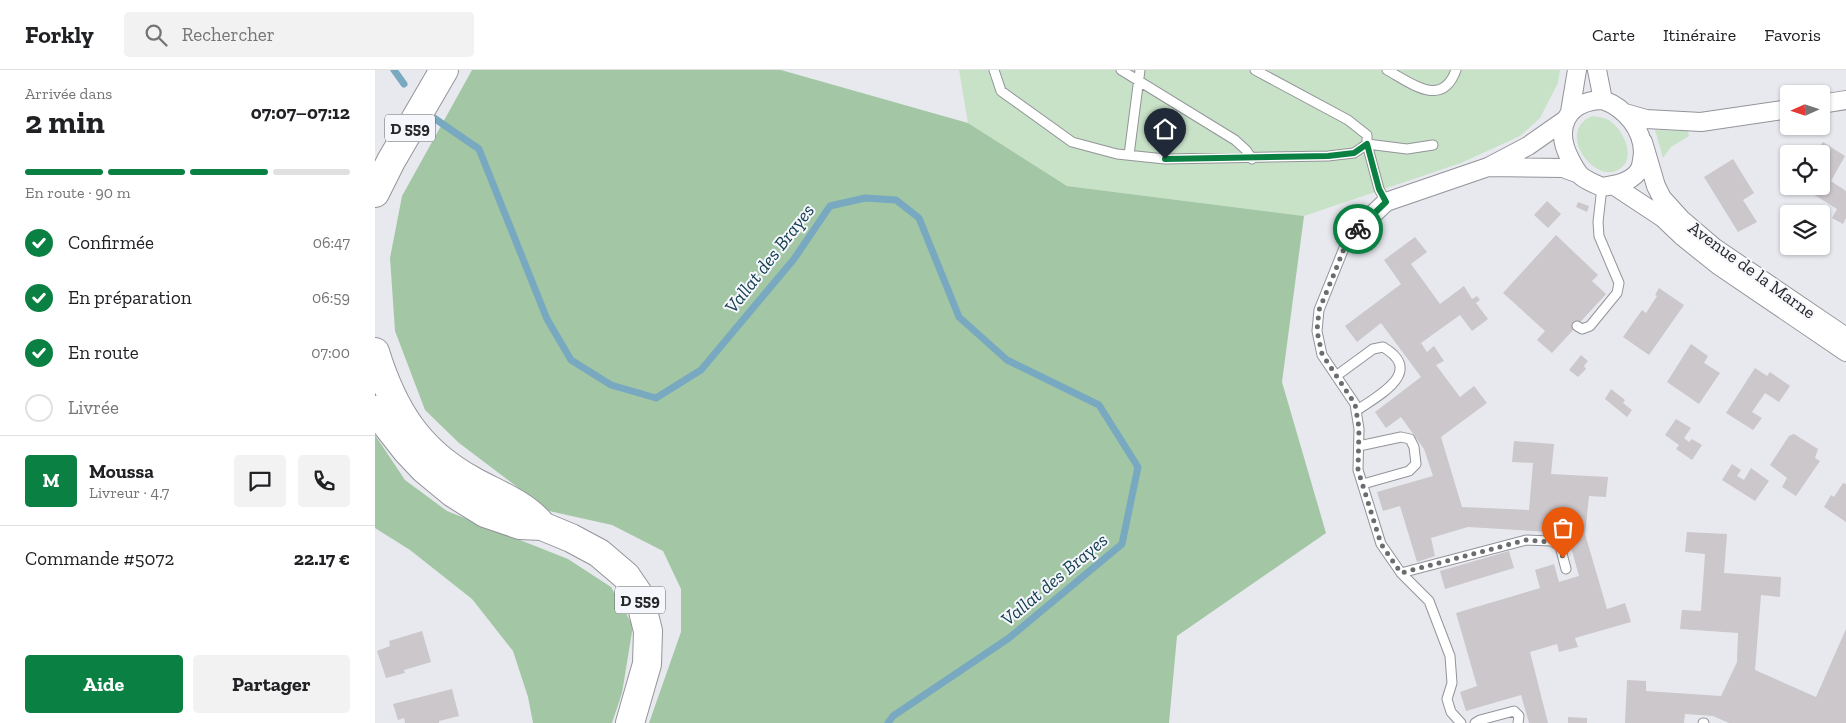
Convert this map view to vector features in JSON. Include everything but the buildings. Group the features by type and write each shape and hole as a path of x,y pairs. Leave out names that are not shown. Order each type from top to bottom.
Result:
{"main road":[{"name":"D 559","path":"375,159 427,70"},
{"name":"D 559","path":"375,193 391,161 444,70"},
{"name":"D 559","path":"375,352 393,401 419,440 437,458 471,480 529,511 543,526 599,553 626,576 639,595 648,631 647,664 629,723"},
{"name":"D 559","path":"375,410 407,452 453,493 485,513 521,525 543,526"}],"street":[{"path":"1577,70 1568,116 1562,134 1565,149 1579,174"},
{"path":"1597,70 1603,100"},
{"path":"1348,238 1386,202 1488,167 1528,146 1579,106 1592,100 1603,100 1613,104 1625,114 1637,129 1643,142 1643,158 1638,172 1625,182 1607,186 1588,181 1579,174 1563,168 1488,167"},
{"path":"1830,103 1846,100"},
{"path":"1625,114 1646,118 1701,122 1780,110"},
{"name":"Avenue de la Marne","path":"1643,142 1656,186 1662,198 1677,215 1715,248 1846,337"},
{"name":"Avenue de la Marne","path":"1607,186 1663,218 1718,265 1846,352"}],"lane":[{"path":"994,70 1001,91 1072,142 1129,155 1165,159 1252,159 1354,153 1367,144 1407,149 1433,145"},
{"path":"1121,70 1235,140 1246,150 1252,159"},
{"path":"1129,155 1139,70"},
{"path":"1255,70 1348,120 1367,135 1367,144 1379,189 1386,202"},
{"path":"1387,70 1428,92 1439,91 1449,83 1456,70"},
{"path":"1577,326 1582,329 1590,326 1617,293 1619,283 1599,236 1598,222 1607,186"},
{"path":"1348,238 1319,310 1317,331 1322,354 1355,404 1359,428 1358,470 1381,544 1401,573 1429,601 1450,656 1452,683 1447,699 1451,712 1461,723"},
{"path":"1337,376 1373,349 1383,347 1393,353 1399,365 1400,374 1395,384 1356,410"},
{"path":"1359,446 1401,437 1410,439 1416,456 1416,464 1409,471 1363,484"},
{"path":"1401,573 1526,540 1551,542 1560,546 1566,569"},
{"path":"1475,723 1508,711 1514,711 1519,716 1519,723"}],"green space":[{"path":"472,70 781,70 968,123 1067,186 1304,216 1282,382 1326,533 1177,636 1169,723 649,723 681,632 681,589 663,551 612,525 549,511 459,443 425,410 395,331 390,258 402,196"},
{"path":"959,70 1560,70 1558,83 1540,118 1520,136 1461,163 1304,216 1067,186 968,123"},
{"path":"1592,116 1610,121 1619,129 1625,141 1628,154 1627,160 1624,165 1614,172 1604,172 1593,166 1584,157 1578,146 1577,135 1581,124"},
{"path":"1655,130 1688,131 1689,136 1671,147 1663,158"},
{"path":"375,435 405,480 447,511 568,559 611,587 633,626 622,693 612,723 533,723 528,697 513,651 472,599 410,550 375,528"}],"waterway":[{"name":"Vallat des Brayes","path":"394,70 404,84"},
{"name":"Vallat des Brayes","path":"431,116 479,149 547,319 571,360 611,385 656,398 701,370 794,259 830,206 865,198 896,200 919,218 959,317 1007,360 1099,405 1138,467 1122,544 1009,638 893,716 888,723"}],"way so far":[{"path":"1358,229 1348,238 1319,310 1317,331 1322,354 1355,404 1359,428 1358,470 1381,544 1401,573 1526,540 1551,542 1560,546 1563,558"}],"route":[{"path":"1165,159 1263,159 1328,156 1354,153 1367,144 1379,189 1386,202 1358,229"}]}
